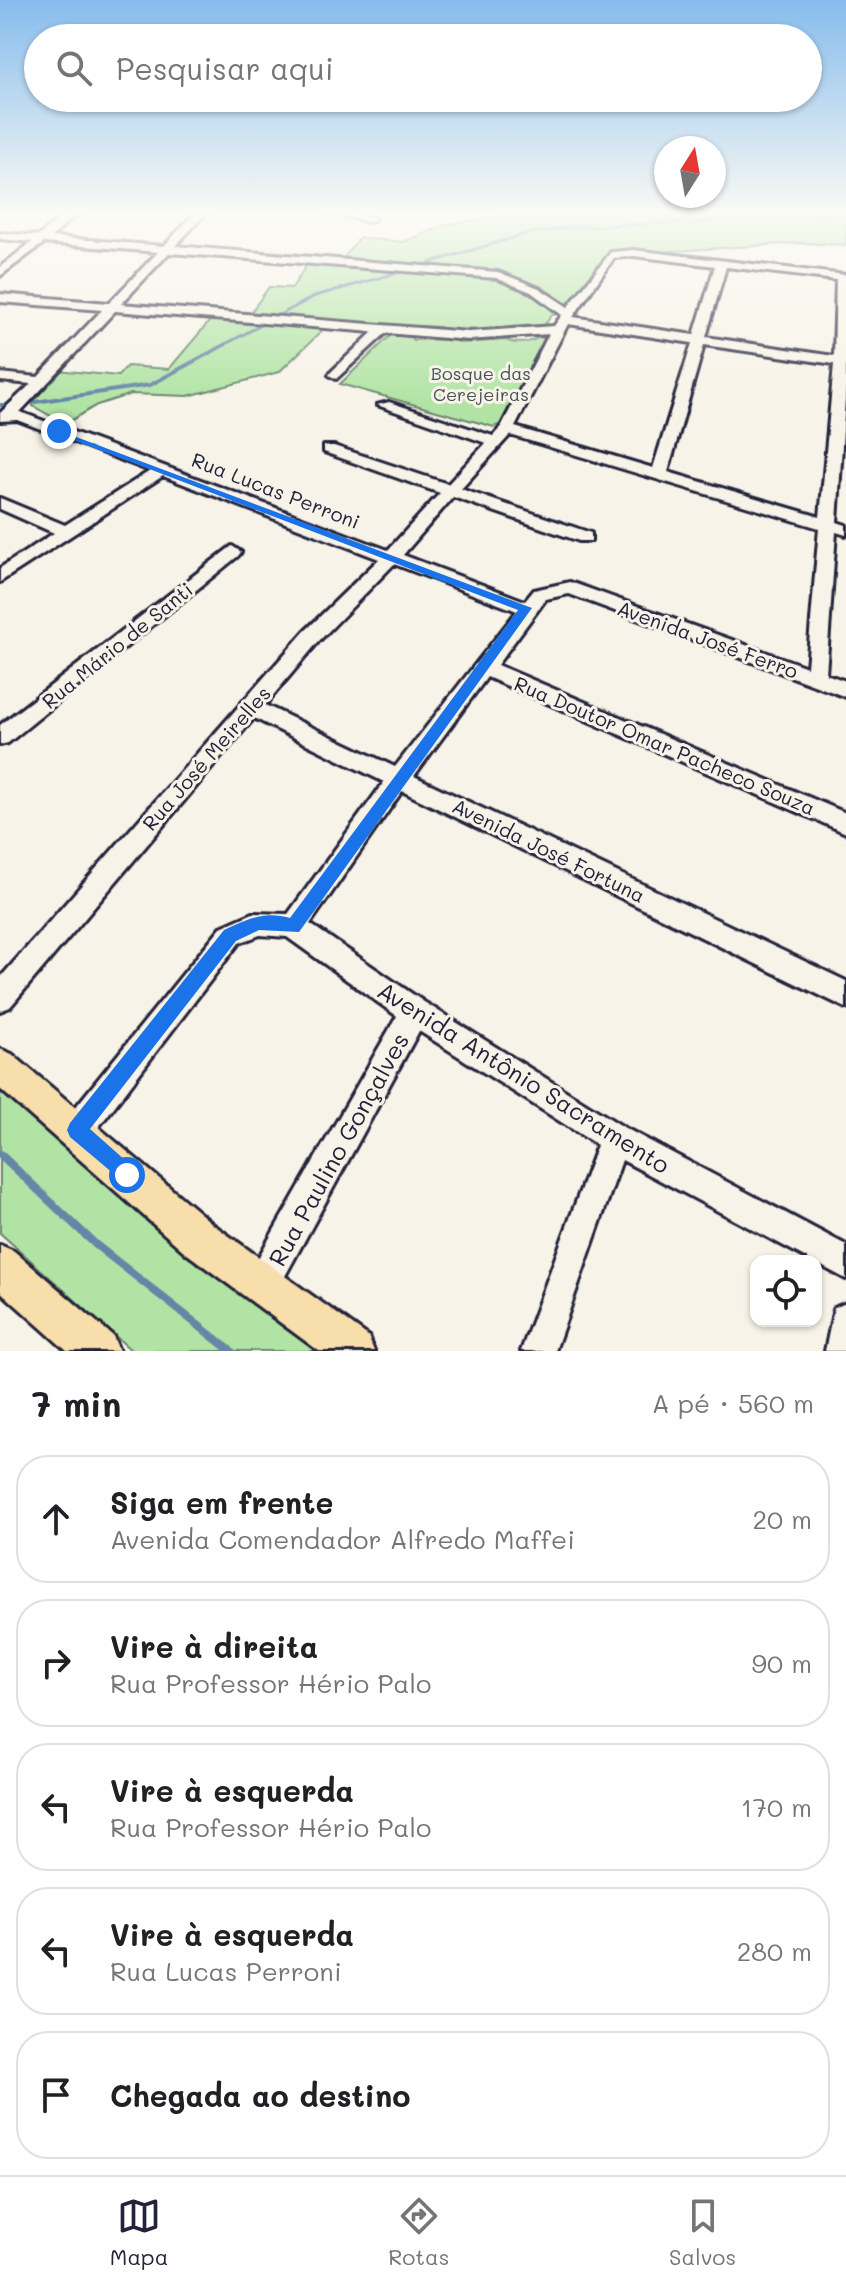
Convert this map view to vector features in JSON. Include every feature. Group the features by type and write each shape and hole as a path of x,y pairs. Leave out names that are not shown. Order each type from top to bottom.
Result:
{"main road":[{"path":"0,1066 200,1239 353,1351"},
{"path":"0,1265 98,1351"}],"street":[{"path":"5,416 141,276"},
{"path":"501,276 535,290 564,321"},
{"name":"Rua José Meirelles","path":"0,998 311,637 390,558 502,436 564,321 596,276"},
{"path":"659,475 718,276"},
{"path":"816,679 844,362 844,278"},
{"path":"0,298 469,336 564,321 700,338 844,362"},
{"path":"336,375 382,330"},
{"path":"0,377 39,381"},
{"path":"384,405 659,475 846,530"},
{"name":"Rua Lucas Perroni","path":"5,416 162,470 526,608"},
{"path":"329,449 585,537"},
{"path":"0,576 162,470"},
{"path":"0,503 66,532"},
{"name":"Rua Mário de Santi","path":"0,737 232,552"},
{"name":"Avenida José Ferro","path":"526,608 540,594 570,588 846,689"},
{"path":"77,1130 230,935 257,922 274,921 293,927 526,608"},
{"name":"Rua Doutor Omar Pacheco Souza","path":"483,667 846,823"},
{"name":"Avenida José Fortuna","path":"250,707 846,995"},
{"name":"Avenida Antônio Sacramento","path":"293,927 414,1012 614,1139 846,1263"},
{"name":"Rua Paulino Gonçalves","path":"261,1286 414,1012"},
{"path":"538,1351 614,1139"},
{"path":"842,1351 846,1320"}],"green space":[{"path":"300,276 598,276 575,312 552,315 543,327 493,334 469,329 448,332 440,327 423,326 403,329 373,323 312,326 321,332 279,372 188,396 131,394 97,405 65,424 33,406 34,393 57,370 118,376 127,366 169,369 213,317 246,319 269,287 292,288"},
{"name":"Bosque das Cerejeiras","path":"392,334 408,335 413,340 455,339 460,343 506,340 523,343 539,337 550,340 506,422 494,427 340,384"},
{"path":"0,1086 323,1351 132,1351 0,1233"}],"waterway":[{"path":"276,317 315,296 386,276"},
{"path":"222,346 263,324"},
{"path":"28,403 150,385 226,344"},
{"path":"0,405 8,405"},
{"path":"0,1154 96,1245 231,1351"}],"route":[{"path":"59,431 526,608 293,927 274,921 257,922 230,935 77,1130 127,1175"}]}
